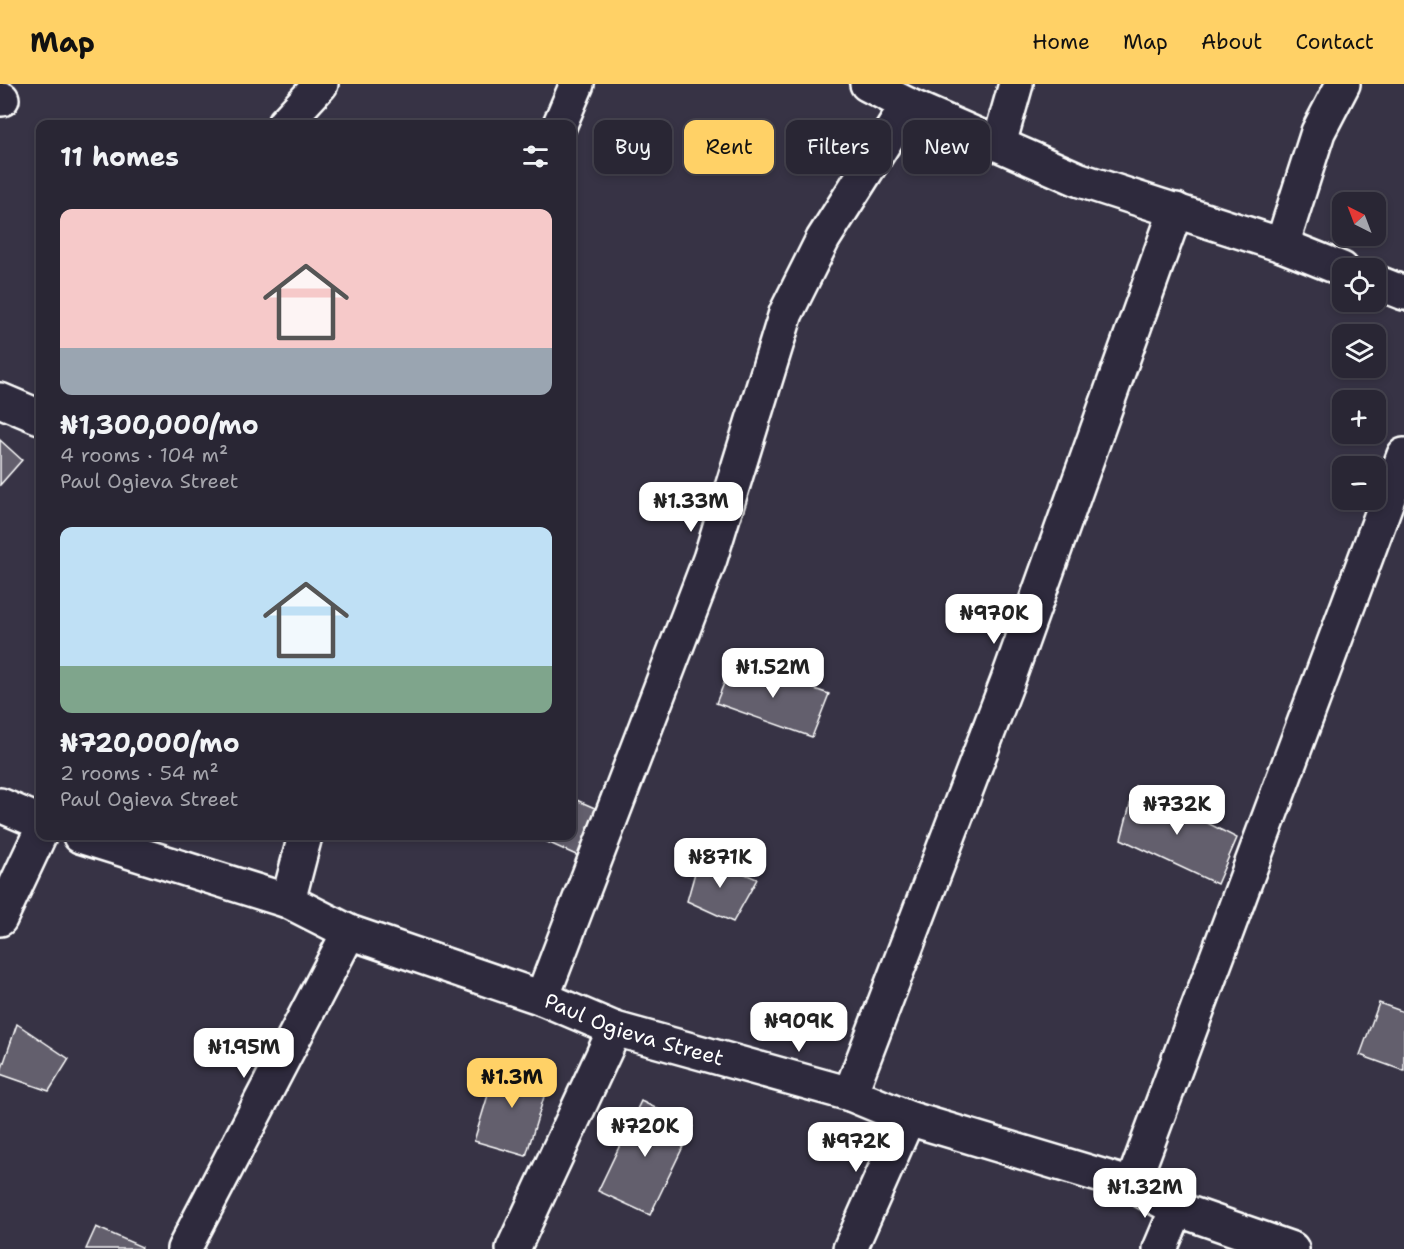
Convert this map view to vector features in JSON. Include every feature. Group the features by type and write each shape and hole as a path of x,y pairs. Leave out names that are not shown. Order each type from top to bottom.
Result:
{"street":[{"path":"288,120 321,84"},
{"path":"562,120 576,84"},
{"path":"867,84 908,105 1080,180 1282,245 1332,265"},
{"path":"999,144 1016,84"},
{"path":"1282,245 1318,132 1343,84"},
{"path":"542,998 710,559 786,313 823,240 908,105"},
{"path":"850,1094 1008,680 1176,210"},
{"path":"1386,286 1404,293"},
{"path":"0,400 36,415"},
{"path":"1132,1185 1404,455"},
{"path":"0,805 36,820"},
{"path":"0,919 37,840"},
{"name":"Paul Ogieva Street","path":"93,840 288,901 349,932 542,998 615,1029 850,1094 908,1118 1132,1185 1177,1209 1292,1249"},
{"path":"288,901 304,840"},
{"path":"184,1249 349,932"},
{"path":"513,1249 615,1029"},
{"path":"850,1249 908,1118"},
{"path":"1160,1249 1177,1209"}],"building":[{"path":"0,440 22,460 0,485"},
{"path":"733,661 829,694 812,737 716,703"},
{"path":"1135,786 1237,838 1217,884 1121,839"},
{"path":"576,800 606,813 585,859 543,840 576,840"},
{"path":"700,855 757,879 733,922 687,901"},
{"path":"1379,1003 1404,1012 1404,1071 1360,1055"},
{"path":"17,1024 69,1059 49,1091 0,1074"},
{"path":"498,1062 550,1077 526,1156 474,1141"},
{"path":"641,1101 693,1126 650,1215 598,1191"},
{"path":"96,1227 142,1247 141,1249 86,1249"}]}
